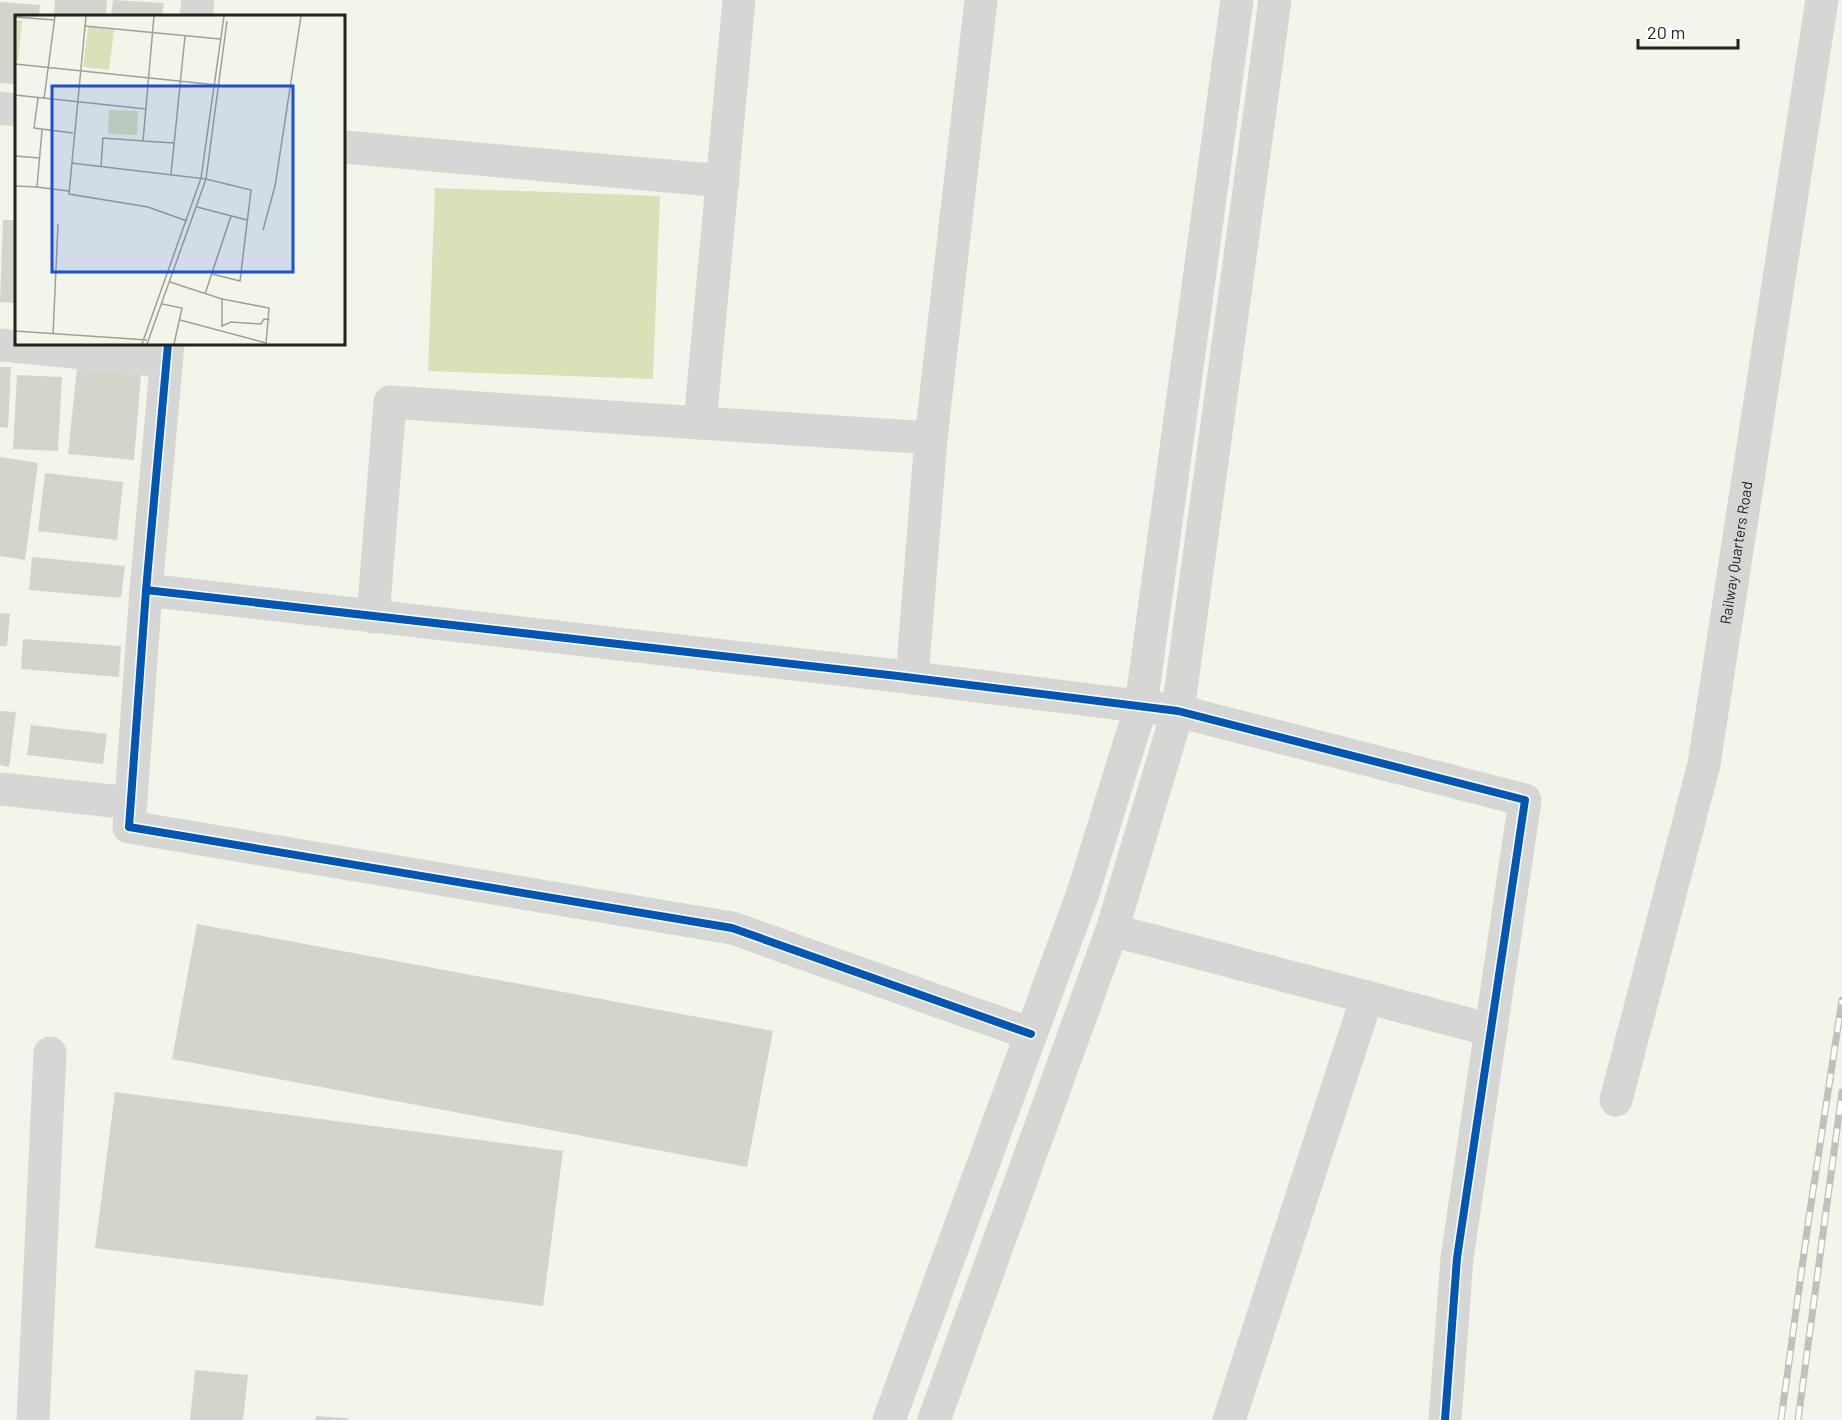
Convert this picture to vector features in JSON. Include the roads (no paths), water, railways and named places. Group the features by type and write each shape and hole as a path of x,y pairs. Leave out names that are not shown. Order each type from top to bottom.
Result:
{"street":[{"path":"196,15 198,0"},
{"path":"700,423 739,0"},
{"path":"912,678 931,438 981,0"},
{"path":"889,1420 1083,892 1142,706 1238,0"},
{"path":"934,1420 1112,930 1178,711 1275,0"},
{"name":"Railway Quarters Road","path":"1616,1100 1704,764 1822,0"},
{"path":"0,108 15,110"},
{"path":"345,147 723,180"},
{"path":"0,345 167,352 146,590 129,827 732,928 1031,1034"},
{"path":"373,616 390,402 931,438"},
{"path":"146,590 1178,711 1525,800 1457,1258 1445,1420"},
{"path":"0,789 131,803"},
{"path":"1112,930 1491,1030"},
{"path":"1229,1420 1367,997"},
{"path":"33,1420 50,1053"}],"railway":[{"path":"1781,1420 1842,1000"},
{"path":"1798,1420 1842,1092"}]}
